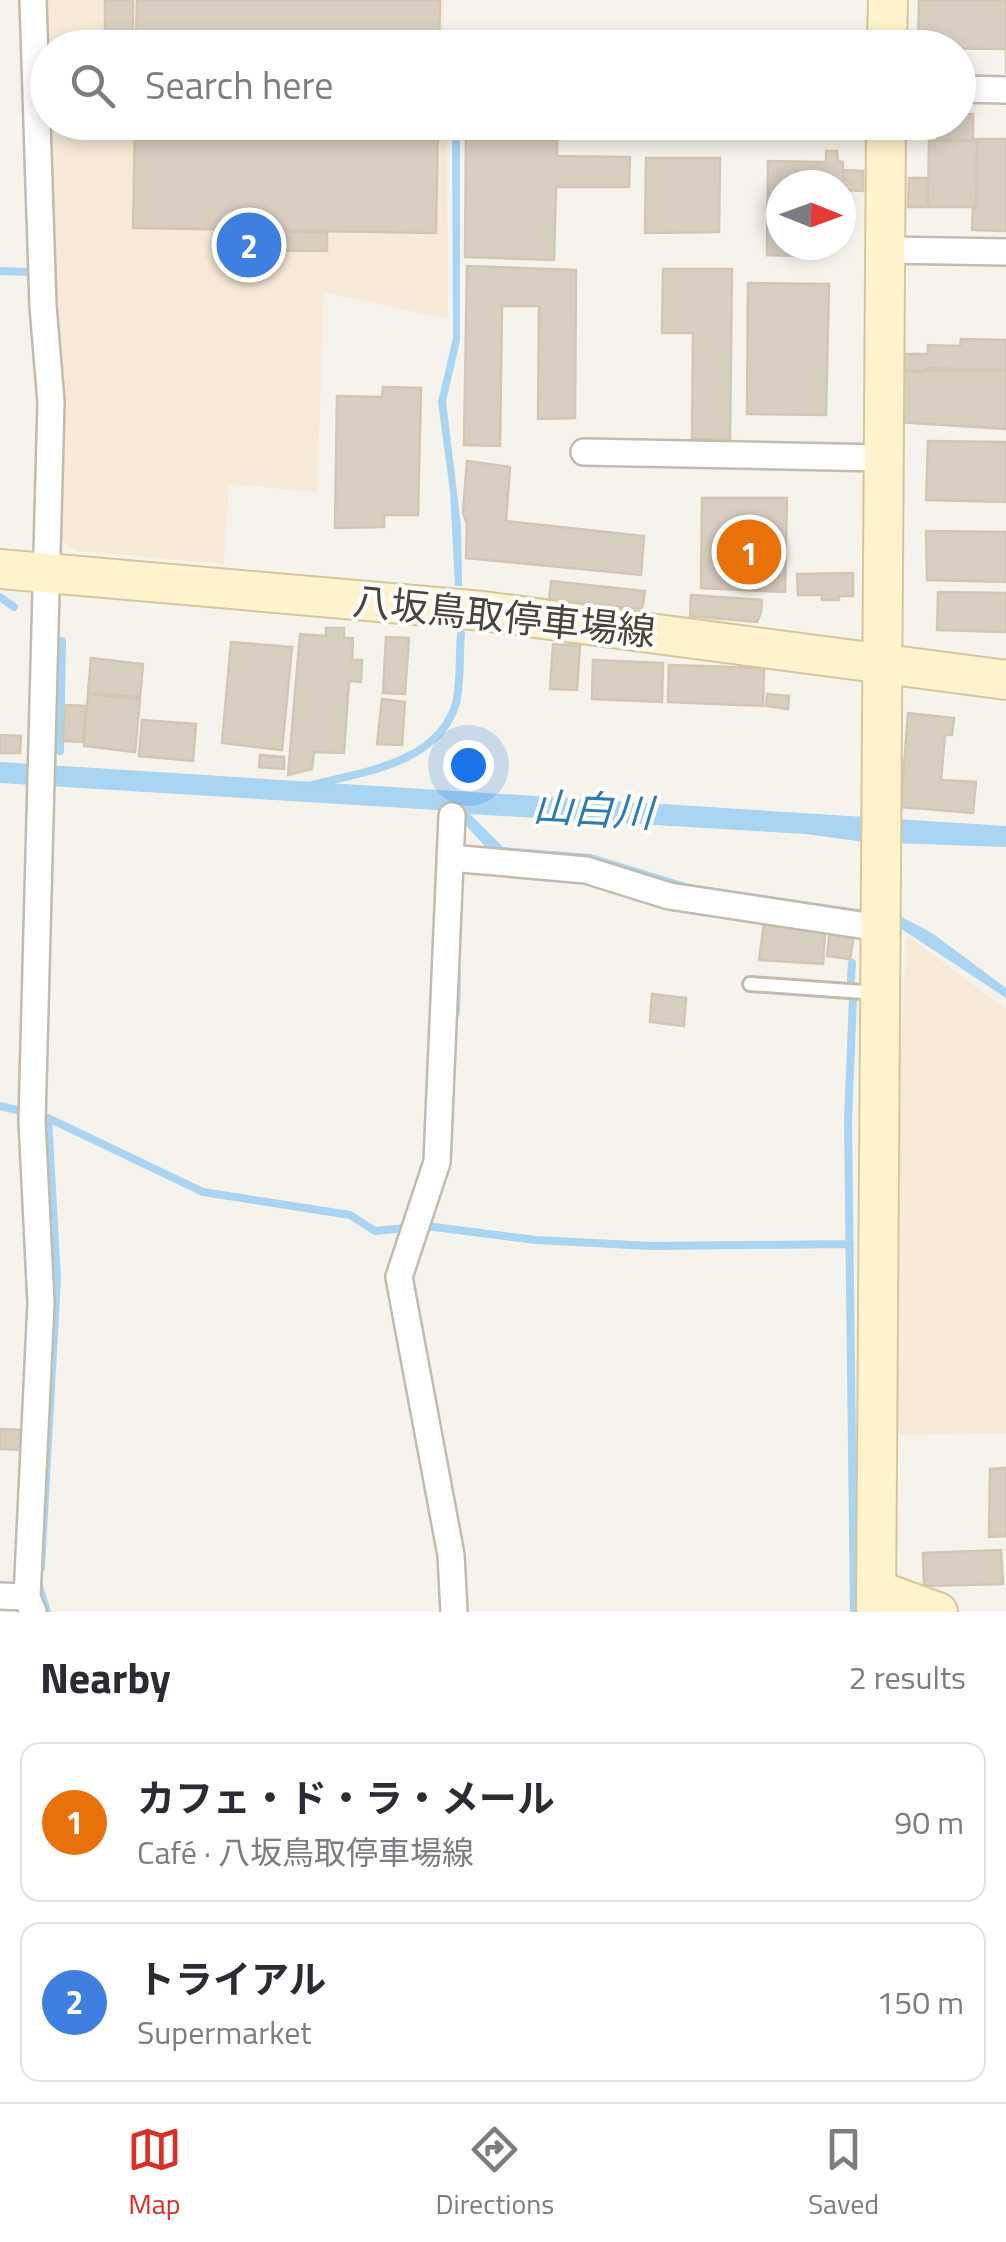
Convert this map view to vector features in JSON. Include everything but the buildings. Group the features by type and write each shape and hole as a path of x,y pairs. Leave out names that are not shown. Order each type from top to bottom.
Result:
{"street":[{"path":"33,0 34,30"},
{"path":"887,30 888,0"},
{"path":"976,89 1006,90"},
{"path":"0,1596 30,1604 40,1303 32,1121 51,402 43,306 38,140"},
{"path":"886,140 876,1601 938,1612"},
{"path":"886,250 1006,252"},
{"path":"584,452 883,458"},
{"name":"八坂鳥取停車場線","path":"0,569 482,611 881,667 1006,680"},
{"path":"452,816 437,1162 399,1277 451,1556 454,1612"},
{"path":"450,858 586,870 668,896 880,928"}],"lane":[{"path":"750,984 880,993"}],"shaded area":[{"path":"38,0 444,0 443,30 39,30"},
{"path":"42,140 447,140 448,319 324,292 317,492 229,484 224,564 76,551 53,536"},
{"path":"907,935 1006,1009 1006,1433 890,1435 890,1231"}],"water":[{"path":"452,140 460,140 460,341 446,401 461,526 462,586 455,586 450,491 438,402 453,338"},
{"name":"山白川","path":"0,762 1006,826 1006,847 864,842 806,834 470,814 503,847 591,854 689,884 898,915 932,933 1006,988 1006,998 897,926 494,856 453,811 0,783"}],"waterway":[{"path":"0,271 32,272"},
{"path":"0,597 14,607"},
{"path":"308,786 395,762 433,740 447,724 456,703 461,634"},
{"path":"60,751 62,641"},
{"path":"851,980 852,963"},
{"path":"456,1013 457,972"},
{"path":"853,999 848,1120 854,1612"},
{"path":"0,1106 48,1118 203,1192 350,1215 375,1231 426,1226 536,1240 651,1246 850,1244"},
{"path":"41,1568 57,1279 48,1118"},
{"path":"39,1586 47,1612"}],"place":[{"name":"トライアル","path":"249,245"},
{"name":"カフェ・ド・ラ・メール","path":"749,552"}]}
